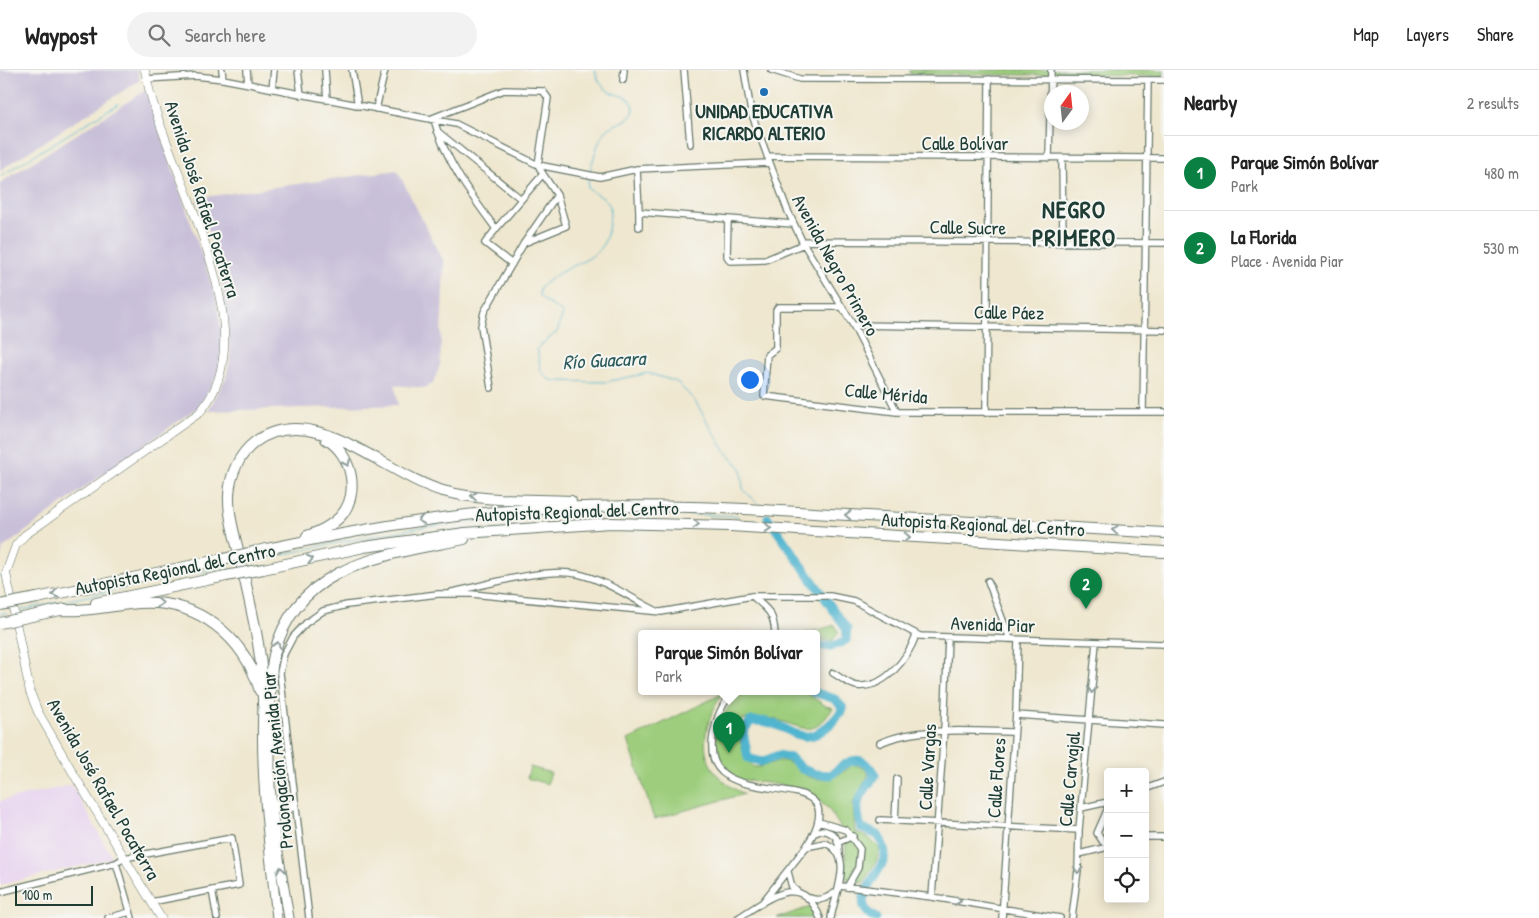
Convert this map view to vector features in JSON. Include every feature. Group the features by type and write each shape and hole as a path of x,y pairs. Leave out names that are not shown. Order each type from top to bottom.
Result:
{"highway":[{"path":"263,704 264,676 232,524 229,493 235,467 244,453 269,434 292,428 322,432 425,485 466,495 582,502 657,502 679,506"},
{"path":"258,551 315,533 332,524 342,515 348,502 352,482 351,472 343,455 329,441 313,433 301,431 278,434 257,446 243,462 238,474 234,498 235,512 265,654 270,693"},
{"name":"Autopista Regional del Centro","path":"0,605 370,528 428,519 554,508 679,506 1164,532"},
{"name":"Autopista Regional del Centro","path":"0,623 364,547 465,533 556,526 662,523 1164,552"},
{"path":"270,693 273,657 288,619 303,600 332,575 373,558 479,536 556,526"},
{"path":"1128,550 1164,556"},
{"path":"59,610 80,611 138,603 157,603 181,606 198,612 224,630 248,659 263,704"}],"main road":[{"path":"270,693 272,803 289,918"},
{"path":"263,704 261,751 264,806 277,918"},
{"path":"272,803 287,810 294,803"}],"street":[{"name":"Avenida José Rafael Pocaterra","path":"145,70 146,79 220,292 225,338 223,369 209,401 199,413 25,535 16,545 6,573 26,674 38,712 161,918"},
{"path":"222,70 223,79"},
{"path":"247,70 248,84"},
{"path":"272,89 274,70"},
{"path":"298,70 301,95"},
{"path":"325,70 327,100"},
{"path":"352,70 358,106"},
{"path":"376,109 385,70"},
{"path":"623,80 624,70"},
{"path":"684,70 690,144"},
{"name":"Avenida Negro Primero","path":"744,70 751,112 768,163 793,224 853,325 896,412"},
{"path":"771,70 800,79 1164,80"},
{"path":"1048,158 1051,70"},
{"path":"146,79 195,73 431,120 465,128 538,165 600,177 637,169 768,163"},
{"path":"986,413 988,79"},
{"path":"1143,412 1144,244 1148,80"},
{"path":"431,120 504,90 543,91 548,98 538,165 557,195 566,226 524,243"},
{"path":"431,120 458,178 496,229"},
{"path":"437,130 521,199"},
{"name":"Calle Bolívar","path":"767,156 1164,158"},
{"path":"1062,158 1063,243"},
{"path":"637,169 639,227"},
{"path":"512,264 485,243 543,174"},
{"path":"491,388 481,326 484,312 524,243 557,195"},
{"path":"639,212 793,224"},
{"path":"728,219 727,256 730,260 765,260 803,242"},
{"name":"Calle Sucre","path":"803,242 1164,244"},
{"name":"Calle Mérida","path":"842,307 778,307 776,310 776,348 767,356 764,396 896,412 1164,412"},
{"name":"Calle Páez","path":"853,325 1164,330"},
{"name":"Prolongación Avenida Piar","path":"309,918 280,673 284,654 293,637 306,622 323,612 347,605 438,594 556,572 578,574 604,584 657,611"},
{"path":"988,581 1010,639"},
{"name":"Prolongación Avenida Piar","path":"438,594 472,594 634,611 657,611 752,596 830,596"},
{"path":"752,596 766,606 772,616 774,630"},
{"name":"Avenida Piar","path":"830,596 854,601 916,634 948,638 1164,644"},
{"path":"766,606 775,597"},
{"path":"833,673 855,686 877,683 886,677 901,661 912,646 916,634"},
{"name":"Calle Vargas","path":"932,897 939,822 948,638"},
{"name":"Calle Flores","path":"1002,918 1016,715 1018,640"},
{"name":"Calle Carvajal","path":"1072,918 1080,854 1079,830 1096,642"},
{"path":"732,695 721,708 715,723 711,748 718,768 727,778 742,784 785,788 804,794 815,803 819,822 815,833 788,872 762,903"},
{"path":"1016,715 1164,725"},
{"path":"880,744 892,738 944,731 1014,732"},
{"path":"894,821 898,779"},
{"path":"1149,787 1164,782"},
{"path":"1081,808 1104,803"},
{"path":"1104,817 1097,833 1104,843"},
{"path":"880,820 939,822 1008,828 1079,830"},
{"path":"819,822 846,830 853,836 860,849 861,859 849,887"},
{"path":"788,872 792,887 810,898 816,900 827,898 836,892 840,886 841,863 838,854 839,842 835,835 828,831 822,830 815,833"},
{"path":"839,842 853,836"},
{"path":"1149,837 1164,837"},
{"path":"0,892 116,862 124,858 232,838 239,885 151,902"},
{"path":"806,846 825,843 838,854"},
{"path":"1080,854 1104,847"},
{"path":"108,918 132,915 116,862"},
{"path":"840,886 932,897 1060,918"},
{"path":"212,890 218,918"},
{"path":"831,918 836,892"},
{"path":"738,918 780,893 799,893"},
{"path":"810,898 820,918"}],"shaded area":[{"path":"0,70 137,70 140,80 0,170"},
{"path":"146,90 216,297 222,333 220,370 200,406 103,474 3,548 0,562 0,183"},
{"path":"397,170 444,262 440,365 433,383 424,388 395,385 398,405 208,411 226,378 231,355 219,260 197,198"},
{"path":"72,785 112,858 0,885 0,801"}],"green space":[{"path":"910,70 1164,70 1164,76 910,74"},
{"path":"835,625 839,633 832,641 820,639 820,630 818,630"},
{"path":"721,695 708,724 706,751 717,775 744,794 654,819 628,740"},
{"path":"736,695 810,695 826,706 833,708 819,725 813,728 800,727 769,718 741,720 741,746 749,762 754,767 784,761 792,764 804,774 817,779 830,778 853,764 864,768 869,774 853,803 855,832 869,838 880,849 876,862 863,883 845,878 846,836 828,808 806,792 780,785 738,779 723,769 712,748 721,719"},
{"path":"530,767 551,773 547,784 527,778"},
{"path":"810,907 814,918 777,918"}],"waterway":[{"name":"Río Guacara","path":"589,173 598,144 604,134 611,127 630,117 634,109 632,102 628,99 604,88 595,70"},
{"path":"0,176 118,104"},
{"name":"Río Guacara","path":"588,177 588,189 605,199 610,206 609,227 598,251 554,277 540,288 539,295 542,299 563,313 557,332 537,348 541,371 547,378 554,381 605,382 648,373 677,382 695,401 725,451 741,468 743,489 758,504"},
{"path":"258,560 334,543 462,522 531,516 600,514 738,516"},
{"name":"Río Guacara","path":"765,514 768,518"},
{"name":"Río Guacara","path":"768,518 847,629 846,640 835,645 820,646"},
{"path":"21,610 229,566"},
{"path":"0,614 6,613"},
{"name":"Río Guacara","path":"820,694 835,699 843,708 835,720 819,733 811,736 797,734 767,722 751,721 743,731 748,758 762,762 779,755 791,758 802,769 816,774 831,775 843,765 854,760 860,760 870,767 875,775 859,799 858,810 861,828 878,835 885,851 883,861 864,896 863,904 867,912 876,918"}],"place":[{"name":"UNIDAD EDUCATIVA RICARDO ALTERIO","path":"764,92"},
{"name":"La Florida","path":"1086,609"},
{"name":"Parque Simón Bolívar","path":"729,753"}],"district":[{"name":"NEGRO PRIMERO","path":"1074,224"}]}
